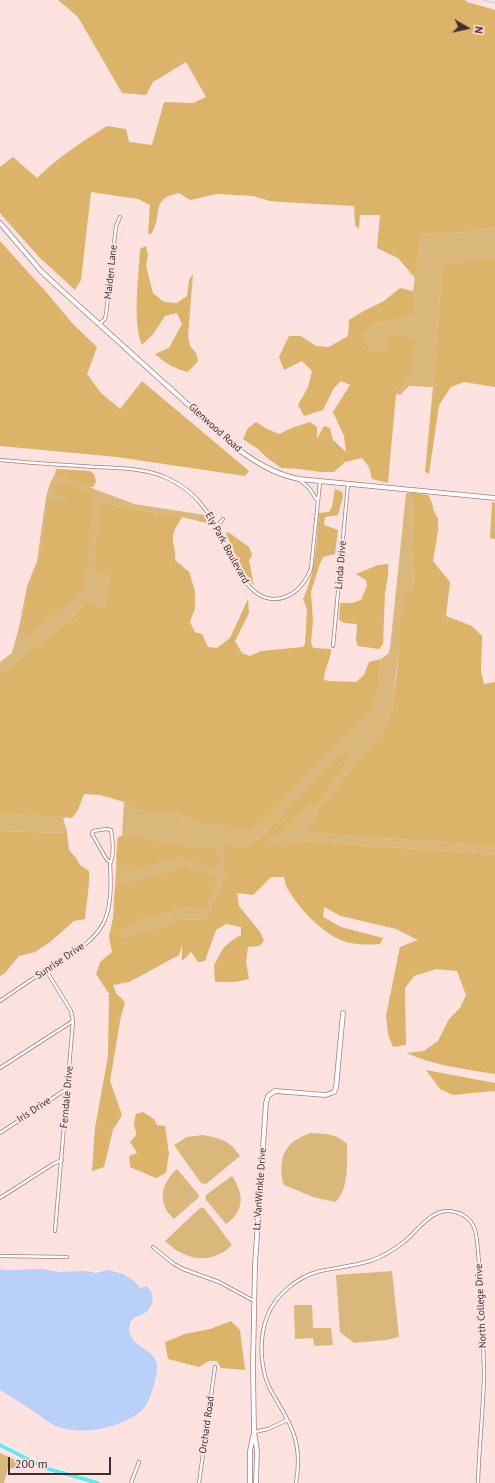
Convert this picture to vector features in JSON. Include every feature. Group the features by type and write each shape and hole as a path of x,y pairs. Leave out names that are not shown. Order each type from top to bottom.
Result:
{"main road":[{"path":"0,1445 45,1468 98,1483"}],"street":[{"name":"Maiden Lane","path":"99,324 105,319 106,314 116,226 120,218"},
{"name":"Glenwood Road","path":"0,223 41,271 99,324 249,458 274,472 299,479 320,482 495,498"},
{"name":"Ely Park Boulevard","path":"0,460 116,467 148,472 164,477 186,490 201,503 216,526 241,577 249,587 262,596 269,598 283,598 298,589 305,581 309,573 320,482"},
{"path":"299,479 309,488 317,501"},
{"name":"Linda Drive","path":"333,646 348,484"},
{"path":"216,526 223,519"},
{"name":"Sunrise Drive","path":"0,1001 78,950 92,939 99,930 107,915 109,904 110,862 112,861 113,855 111,830 106,829 92,831 93,836 107,860 110,862"},
{"name":"Ferndale Drive","path":"46,970 71,1011 73,1020 56,1231"},
{"name":"Lt. VanWinkle Drive","path":"256,1483 257,1451 254,1432 254,1301 257,1221 266,1103 268,1096 275,1091 326,1095 334,1092 336,1088 343,1013"},
{"path":"0,1068 73,1020"},
{"name":"Iris Drive","path":"0,1133 68,1088"},
{"path":"0,1198 53,1164 62,1160"},
{"name":"North College Drive","path":"287,1420 270,1387 264,1370 262,1351 263,1331 268,1315 276,1301 285,1290 304,1277 319,1272 361,1264 377,1259 405,1241 432,1217 442,1211 455,1212 466,1217 474,1227 476,1232 479,1261 484,1376 478,1483"},
{"path":"153,1248 183,1269 219,1282 254,1301"},
{"path":"0,1256 67,1257"},
{"name":"Orchard Road","path":"199,1483 215,1367"},
{"path":"254,1432 268,1429 287,1420 294,1434 297,1446 298,1462 296,1483"},
{"name":"Lt. VanWinkle Drive","path":"250,1483 250,1451 254,1432"},
{"path":"131,1483 139,1462"}],"shaded area":[{"path":"58,0 465,0 467,2 495,10 495,227 467,232 421,235 415,278 398,258 377,248 380,215 360,215 359,229 355,225 354,206 270,201 253,196 217,194 190,200 179,193 164,199 160,203 155,227 151,234 148,234 150,205 138,199 91,192 81,280 75,290 39,257 0,213 0,167 13,157 37,178 79,144 107,126 126,129 129,142 152,145 164,102 193,103 206,97 186,62 153,82 146,95 122,93 78,17"},
{"path":"495,227 495,257 444,263 442,268 433,387 409,386 400,395 396,394 408,381 388,337 388,349 371,351 362,335 375,324 416,315 413,291 421,235 467,232"},
{"path":"0,241 73,324 97,347 87,374 100,392 120,409 142,381 249,471 245,476 117,457 0,446"},
{"path":"146,246 148,255 146,266 153,293 164,302 177,303 187,296 189,280 193,274 188,336 190,346 196,353 198,361 188,372 170,365 155,354 169,348 182,324 177,313 165,316 153,334 142,345 137,324 137,298 140,249"},
{"path":"495,257 495,387 464,382 451,387 439,405 429,474 425,472 442,268 444,263"},
{"path":"400,288 413,291 416,315 375,324 362,335 371,351 388,349 388,337 405,336 416,341 408,381 396,394 388,483 372,479 369,467 362,458 345,462 334,472 281,468 243,439 248,428 256,422 279,434 310,422 317,427 317,439 324,426 330,428 333,440 346,452 344,436 333,412 350,385 341,381 334,388 323,410 304,416 298,405 308,387 312,371 302,361 284,370 279,357 289,336 301,336 316,346 329,347 348,336 349,320 384,301"},
{"path":"56,469 90,471 94,474 96,482 93,487 87,487 55,474"},
{"path":"55,474 134,504 205,515 210,524 182,517 116,506 100,500 110,575 104,606 94,604 87,600 71,619 0,674 0,662 12,653 20,623 27,586 37,561 46,497 50,483"},
{"path":"62,483 87,492 92,498 87,570 83,585 74,600 51,616 27,636 23,632 24,612 30,584 41,558 46,510 51,500 66,503 69,498 57,495 54,487"},
{"path":"335,489 342,492 343,496 338,515 325,517 324,525 338,530 335,554 323,557 311,592 313,621 311,642 313,648 331,649 324,680 356,682 364,675 369,662 381,659 379,684 370,709 262,822 252,828 199,823 173,813 133,810 124,802 100,795 84,794 78,810 72,818 0,813 0,674 71,619 87,600 94,604 104,606 110,575 97,573 95,564 100,500 116,506 182,517 174,531 173,541 175,560 189,572 195,591 195,608 190,622 195,632 202,634 208,647 217,648 230,638 248,599 249,613 235,641 242,653 250,656 261,651 303,647 305,644 307,609 303,599 313,568 319,513 329,512 332,507"},
{"path":"413,493 412,549 414,585 405,594 392,708 384,729 317,810 315,822 309,830 313,833 495,846 495,854 298,841 283,846 263,846 271,837 283,834 309,805 315,808 350,758 283,815 249,847 241,847 225,843 225,875 209,912 203,920 179,919 169,924 125,937 119,932 141,920 160,916 182,908 199,909 182,867 115,885 118,837 122,836 124,802 134,810 173,813 199,823 379,684 381,659 388,654 390,648 406,494"},
{"path":"413,493 428,495 434,512 438,518 438,531 433,561 450,582 446,616 472,626 482,636 481,671 484,684 495,682 495,846 312,833 308,830 315,822 317,810 384,729 392,708 397,670 401,615 405,594 414,585 412,549"},
{"path":"492,502 495,503 495,539 490,538"},
{"path":"228,532 249,547 252,555 249,560 254,586 241,567 226,533"},
{"path":"388,564 383,644 379,649 358,646 356,641 357,624 344,623 339,620 340,603 352,603 361,600 367,586 366,580 356,574 378,565"},
{"path":"347,753 350,758 315,808 309,805 283,834 271,837 263,846 283,846 298,841 495,854 495,1074 439,1064 407,1053 424,1051 438,1041 449,1019 460,1008 466,995 457,971 436,969 414,976 405,988 406,1045 393,1047 388,1034 386,1016 400,947 418,940 396,929 341,916 324,907 323,917 341,927 383,938 380,944 371,945 343,941 320,927 299,906 288,889 284,877 271,877 253,895 237,893 239,906 260,932 264,941 259,946 248,947 246,962 249,979 235,982 215,982 214,965 224,947 241,935 241,927 226,924 216,930 205,961 198,962 191,952 182,961 182,945 179,955 129,982 113,985 116,993 125,1002 120,1021 110,1081 122,1115 113,1130 104,1167 92,1171 95,1128 108,1056 109,994 96,974 100,962 112,952 109,937 113,918 115,885 182,867 214,875 217,879 206,906 199,909 182,908 160,916 141,920 119,932 125,937 169,924 179,919 203,920 209,912 225,875 225,843 241,847 249,847 283,815 340,755"},
{"path":"0,813 63,817 67,833 0,831"},
{"path":"0,831 67,833 69,850 80,865 89,871 89,877 85,919 74,921 50,942 35,952 19,956 5,973 0,976"},
{"path":"122,836 128,838 142,838 193,848 213,847 220,859 212,868 185,857 178,857 127,873 119,866 116,858 118,837"},
{"path":"426,1070 495,1083 495,1092 453,1095 440,1089"},
{"path":"143,1112 154,1119 157,1125 165,1126 169,1154 166,1173 156,1178 130,1167 129,1156 137,1153 130,1142 136,1134 134,1124 135,1118 136,1114"},
{"path":"310,1133 334,1136 343,1140 347,1144 345,1184 340,1197 335,1202 313,1197 284,1185 282,1176 282,1159 286,1150 296,1140"},
{"path":"203,1135 215,1137 224,1141 233,1147 240,1156 206,1184 201,1183 174,1145 187,1137"},
{"path":"177,1169 199,1195 198,1198 174,1219 166,1209 163,1192 164,1187 170,1177"},
{"path":"232,1176 239,1189 241,1202 237,1213 226,1224 206,1200 206,1195"},
{"path":"200,1208 204,1208 232,1245 224,1252 207,1258 198,1258 181,1253 165,1241"},
{"path":"392,1271 399,1337 387,1340 354,1343 340,1332 336,1275"},
{"path":"294,1305 312,1305 313,1328 331,1328 333,1345 314,1346 313,1338 295,1339"},
{"path":"231,1321 240,1330 245,1370 221,1368 217,1361 209,1361 199,1367 168,1359 165,1342 185,1334 210,1329"},
{"path":"0,1453 19,1462 16,1469 8,1468 4,1483 0,1483"}],"water":[{"path":"0,1269 42,1269 59,1272 85,1271 96,1273 108,1270 123,1274 134,1281 140,1288 146,1286 151,1292 153,1299 151,1306 144,1314 131,1321 129,1331 135,1342 151,1354 157,1364 154,1387 144,1408 136,1415 115,1425 90,1430 66,1429 56,1426 0,1390"}],"waterway":[{"path":"482,0 495,3"}]}
